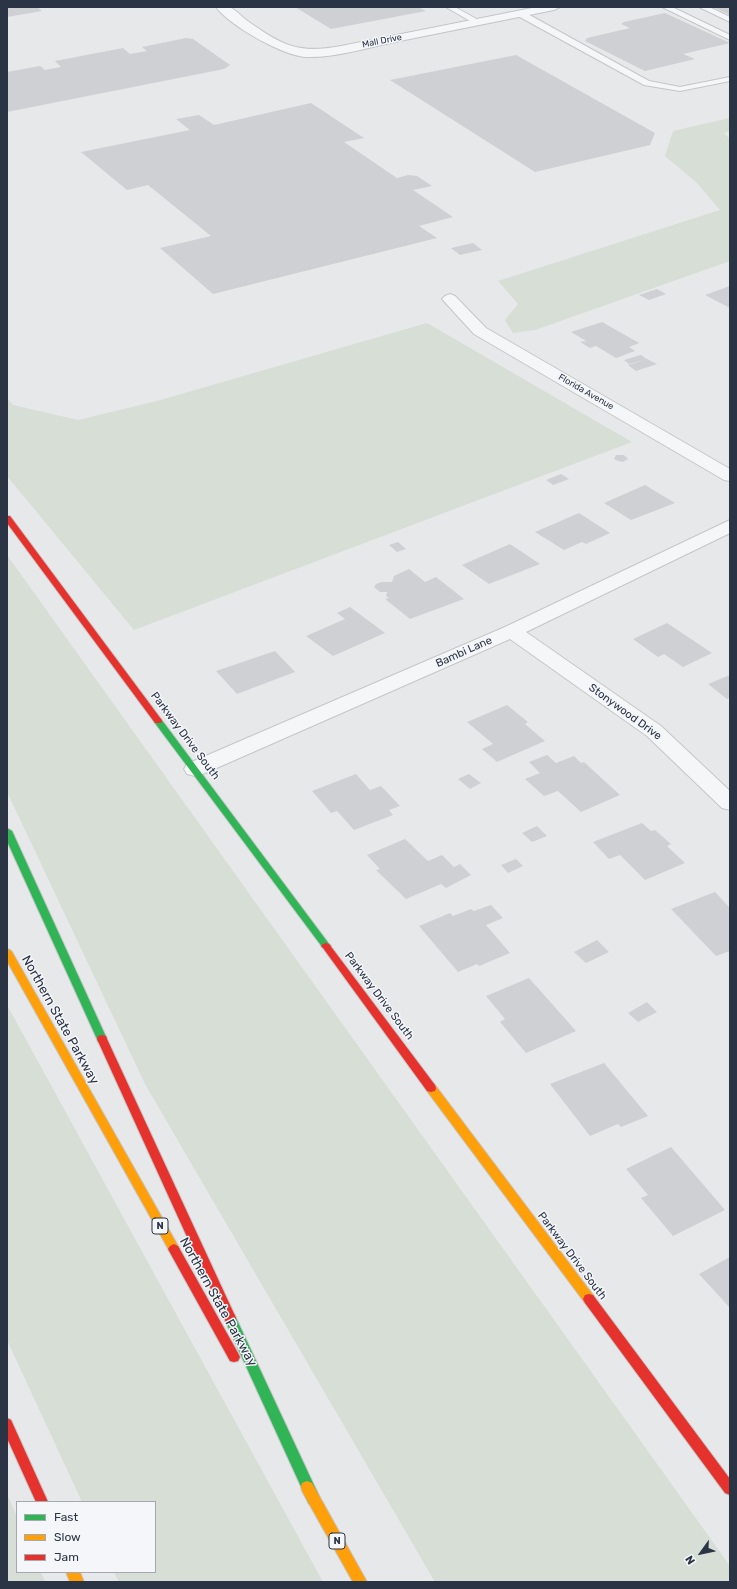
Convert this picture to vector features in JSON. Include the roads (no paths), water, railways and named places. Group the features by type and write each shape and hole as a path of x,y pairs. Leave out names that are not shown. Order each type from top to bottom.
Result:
{"main road":[{"name":"Parkway Drive South","path":"7,518 195,768 730,1489"},
{"path":"7,831 314,1500"},
{"name":"Northern State Parkway","path":"7,952 240,1368"},
{"name":"N","path":"256,1396 360,1582"},
{"path":"7,1424 42,1501"}],"street":[{"name":"Mall Drive","path":"222,7 230,15 276,43 303,53 322,52 554,7"},
{"name":"Florida Avenue","path":"450,299 480,331 730,476"},
{"name":"Bambi Lane","path":"195,768 512,631 730,526"},
{"name":"Stonywood Drive","path":"512,631 654,731 730,803"}],"lane":[{"path":"450,7 478,22"},
{"path":"666,7 730,38"},
{"path":"703,7 730,20"},
{"path":"521,14 647,83 680,89 730,79"}]}
